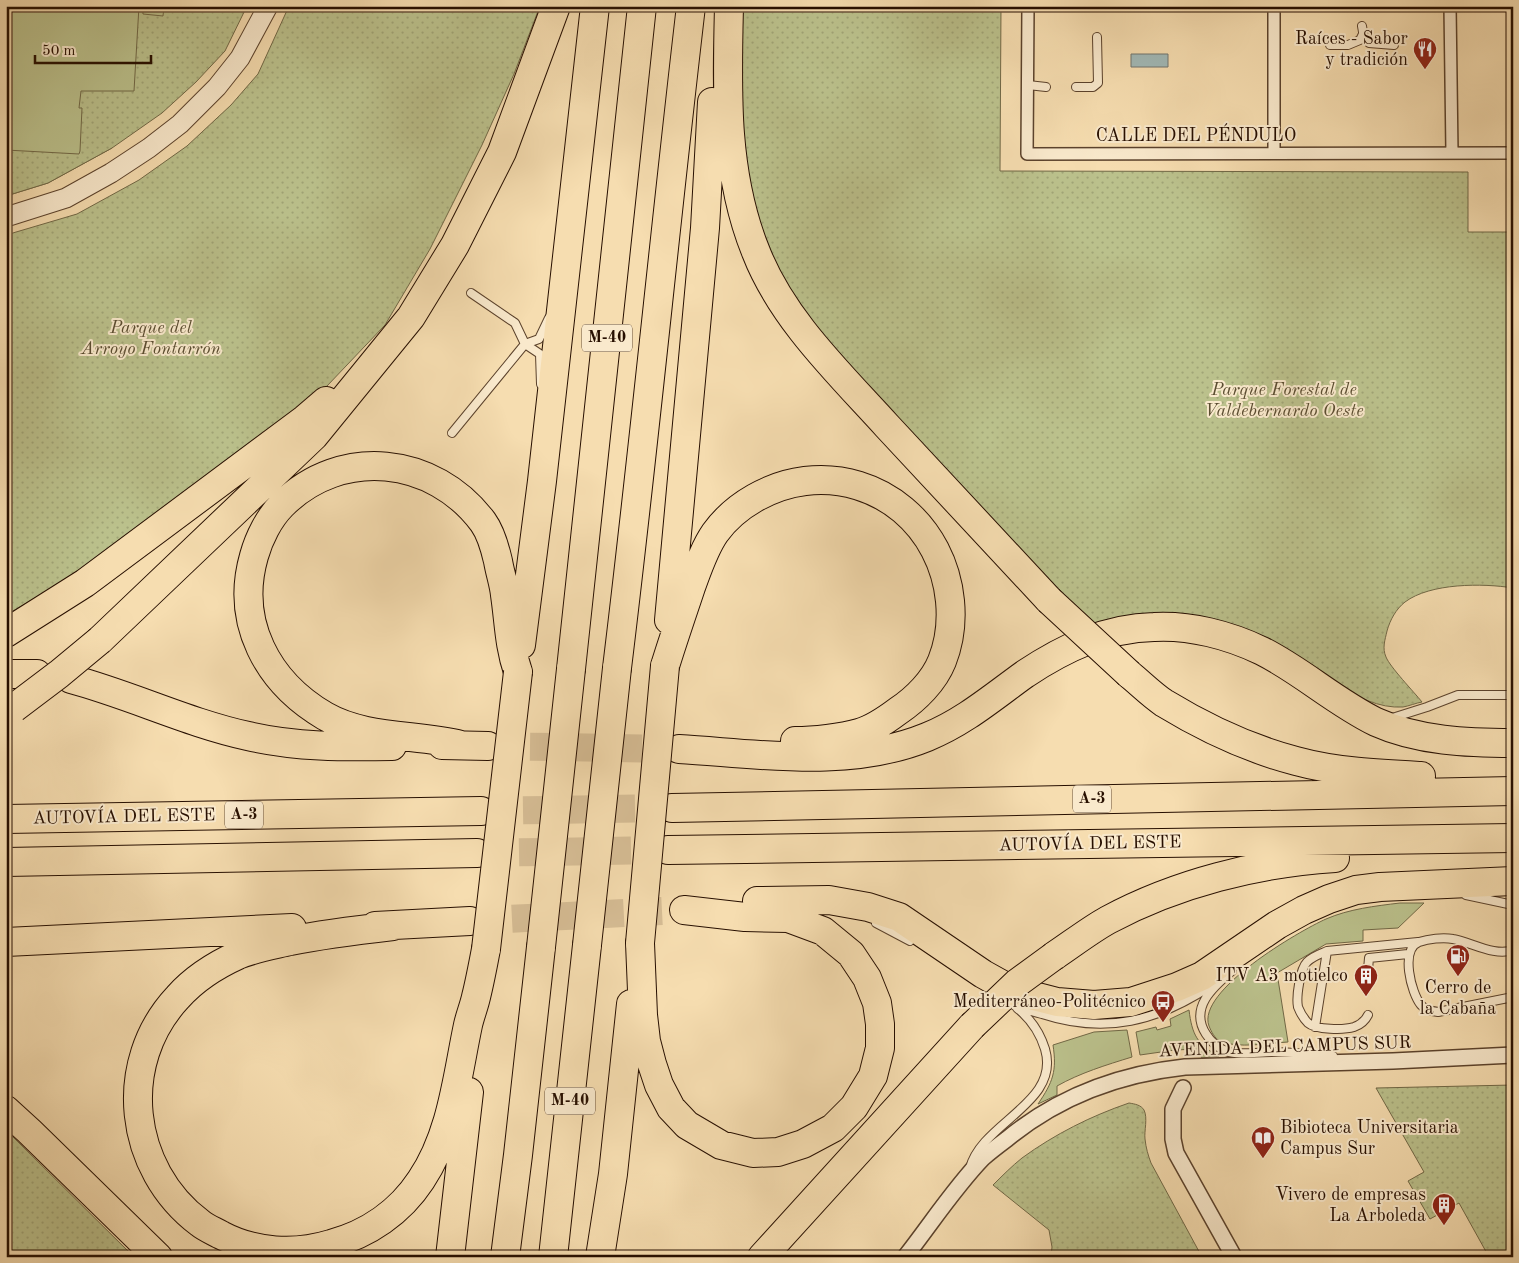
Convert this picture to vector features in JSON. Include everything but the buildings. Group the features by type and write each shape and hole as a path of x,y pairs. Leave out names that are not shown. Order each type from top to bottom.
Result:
{"highway":[{"path":"10,710 60,674 100,640 314,436 410,317 455,244 502,152 556,6"},
{"path":"450,1257 548,430 595,6"},
{"name":"M-40","path":"505,1257 541,947 642,6"},
{"name":"M-40","path":"553,1257 691,6"},
{"path":"600,1257 640,943 705,228 717,6"},
{"path":"729,6 727,89 729,134 735,178 744,216 756,253 780,298 817,349 1049,600 1129,674 1163,702 1225,735 1261,750 1298,762 1366,773 1436,778 1513,776"},
{"path":"6,633 78,588 306,419 349,380 410,317"},
{"path":"461,745 440,740 380,733 362,729 326,716 303,701 290,689 268,662 256,640 250,617 248,594 250,572 257,547 268,525 281,506 299,491 317,480 361,467 387,466 413,471 435,479 453,491 484,523 494,544 506,596 508,632 512,657 518,672"},
{"path":"665,666 702,555 716,532 738,510 759,496 778,487 795,482 813,480 835,481 852,484 875,492 896,504 927,535 944,570 949,593 951,617 949,639 942,662 928,684 910,703 887,720 866,730 849,735 806,741 748,742 678,750 820,757 851,756 905,746 954,724 977,710 1025,674 1076,645 1117,632 1154,626 1188,628 1230,638 1262,651 1334,698 1378,723 1436,739 1513,743"},
{"path":"6,674 37,674"},
{"path":"71,679 104,688 201,723 248,736 296,744 359,747 488,746"},
{"name":"A-3","path":"672,808 1513,791"},
{"name":"AUTOVÍA DEL ESTE","path":"6,819 482,810"},
{"name":"AUTOVÍA DEL ESTE","path":"668,850 1513,838"},
{"path":"762,1257 972,1026 1017,983 1108,920 1162,896 1217,877 1300,860 1403,854 1469,840"},
{"path":"6,862 477,853"},
{"path":"640,943 646,1041 659,1086 671,1108 687,1124 721,1145 753,1153 778,1152 803,1144 832,1128 854,1107 873,1076 880,1048 880,1024 876,1003 867,978 851,954 823,931 788,918 673,911 716,904 785,900 829,900 868,907 899,917 983,974 1008,994 1057,1002 1094,1005 1131,1002 1152,996 1202,976 1277,924 1304,910 1356,890 1380,887 1513,881"},
{"path":"6,942 267,929 393,926 470,921"},
{"path":"393,926 325,934 263,947 240,954 195,980 176,998 158,1023 146,1048 139,1074 138,1108 145,1150 160,1180 181,1206 201,1224 230,1239 259,1249 294,1251 322,1247 350,1239 376,1225 398,1206 420,1181 440,1148 460,1070 468,1024 486,949"},
{"path":"6,1110 158,1257"}],"street":[{"path":"6,217 66,198 111,173 180,124 216,87 240,58 268,6"},
{"name":"CALLE DEL PÉNDULO","path":"1028,6 1027,154 1513,154"},
{"path":"1274,6 1274,153"},
{"path":"1450,6 1452,153"},
{"name":"AVENIDA DEL CAMPUS SUR","path":"905,1257 969,1174 985,1157 1021,1128 1052,1108 1093,1089 1140,1074 1185,1067 1393,1061 1513,1055"},
{"path":"1183,1088 1173,1109 1173,1139 1176,1153 1234,1257"}],"lane":[{"path":"1330,45 1348,45 1360,40 1362,30 1369,43 1394,45"},
{"path":"1076,87 1093,87 1098,83 1097,37"},
{"path":"1028,85 1046,87"},
{"path":"452,433 525,344 539,339 547,325 567,262"},
{"path":"471,294 514,323 525,344 540,354 539,373 542,392"},
{"path":"543,402 548,430"},
{"path":"1378,723 1458,695 1513,695"},
{"path":"1418,885 1453,892"},
{"path":"1462,894 1513,905"},
{"path":"829,900 856,913"},
{"path":"1259,948 1304,910"},
{"path":"865,918 918,945"},
{"path":"1368,1015 1364,1021 1354,1027 1338,1029 1315,1027 1308,1023 1298,1007 1298,997 1305,963 1327,951 1432,939 1451,939 1508,952 1513,950"},
{"path":"1418,942 1412,946 1408,954 1410,976 1414,993 1421,1005 1428,1010 1438,1012 1513,997"},
{"path":"1315,1027 1327,951"},
{"path":"1367,981 1369,958 1408,954"},
{"path":"1239,964 1209,992 1200,1008 1202,1028 1215,1046 1227,1052 1291,1053 1393,1061"},
{"path":"1008,994 1075,1023 1130,1022 1177,1006 1226,975"},
{"path":"969,1174 973,1158 985,1140 1022,1108 1038,1091 1046,1071 1047,1056 1042,1040 1036,1028 1008,994"}],"green space":[{"path":"6,6 168,6 112,148 48,183 6,196"},
{"path":"139,6 143,6 143,14 163,16 164,6 247,6 225,51 196,82 162,113 112,148 48,183 6,196 6,150 79,154 82,108 79,108 81,91 134,91"},
{"name":"Parque del Arroyo Fontarrón","path":"289,6 540,6 514,74 482,145 430,249 385,325 327,386 106,556 6,615 6,235 77,214 139,180 187,146 231,105 258,74"},
{"name":"Parque Forestal de Valdebernardo Oeste","path":"738,6 1001,6 1000,171 1468,172 1468,232 1513,232 1513,588 1472,585 1442,588 1416,596 1399,608 1387,631 1384,650 1392,667 1422,702 1403,707 1385,706 1368,701 1350,693 1269,640 1234,625 1216,620 1197,616 1159,613 1122,617 1093,625 1044,576 831,346 791,292 775,263 758,224 745,177"},
{"path":"1400,903 1424,903 1398,928 1363,930 1363,941 1326,944 1277,973 1288,1042 1235,1045 1220,1041 1215,1037 1209,1026 1209,1012 1218,996 1252,964 1294,936 1326,919 1353,910"},
{"path":"1189,1010 1192,1026 1197,1038 1205,1048 1219,1056 1202,1058 1197,1049 1140,1055 1136,1032 1156,1027 1157,1030 1171,1026 1170,1019"},
{"path":"1127,1030 1132,1057 1066,1081 1057,1086 1057,1095 1038,1104 1053,1076 1053,1045 1094,1032"},
{"path":"1513,1085 1513,1257 1489,1257 1459,1203 1430,1219 1408,1181 1424,1172 1376,1088"},
{"path":"1129,1103 1136,1104 1144,1110 1146,1117 1145,1142 1151,1163 1202,1257 1051,1257 1052,1247 1049,1230 993,1185 1022,1158 1060,1133"},
{"path":"6,1130 134,1257 6,1257"}],"water":[{"path":"1131,54 1168,54 1168,67 1131,67"}],"tunnel":[{"path":"488,746 679,749"},
{"path":"481,811 672,808"},
{"path":"477,853 668,850"},
{"path":"470,921 662,911"}],"place":[{"name":"Raíces - Sabor y tradición","path":"1425,70"},
{"name":"Cerro de la Cabaña","path":"1458,977"},
{"name":"ITV A3 motielco","path":"1366,997"},
{"name":"Mediterráneo-Politécnico","path":"1163,1023"},
{"name":"Bibioteca Universitaria Campus Sur","path":"1263,1159"},
{"name":"Vivero de empresas La Arboleda","path":"1444,1226"}]}
